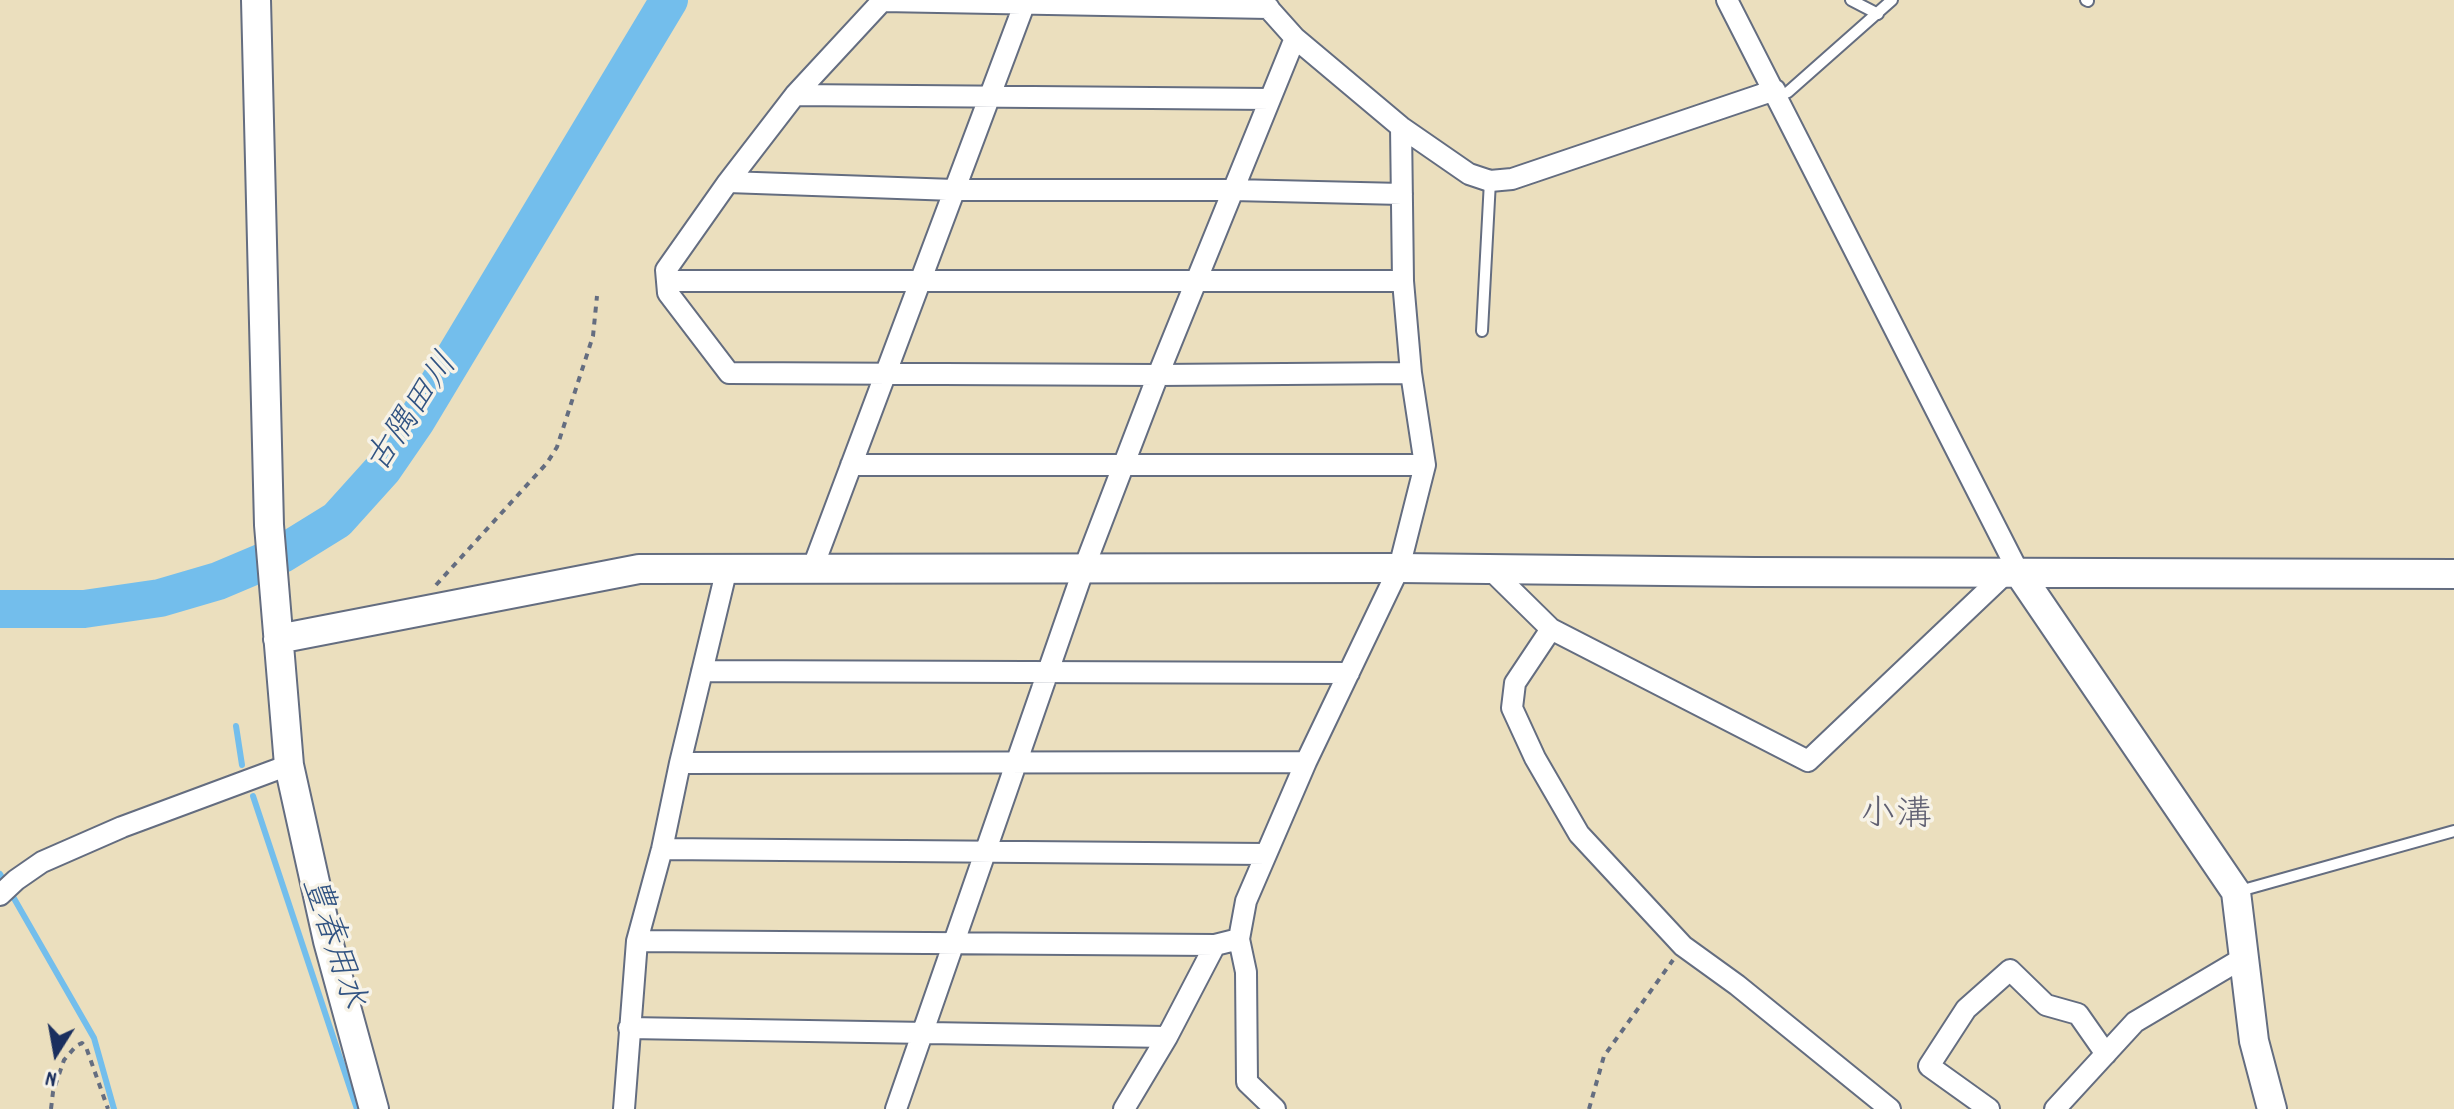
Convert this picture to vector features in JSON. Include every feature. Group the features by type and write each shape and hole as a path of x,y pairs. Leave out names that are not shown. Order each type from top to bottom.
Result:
{"street":[{"path":"256,0 269,525 289,765 328,941 374,1109"},
{"path":"1411,373 729,373 668,293 666,270 795,95 883,0 1024,5 1265,4 1295,38 1401,127 1469,174 1490,181 1512,179 1776,93"},
{"path":"1727,0 1776,93 2012,573 2236,892 2254,1041 2272,1109"},
{"path":"813,567 1024,5"},
{"path":"896,1109 1084,568 1158,375 1295,38"},
{"path":"795,95 1270,99"},
{"path":"1275,1109 1247,1082 1246,972 1239,939 1246,901 1306,762 1399,568 1425,465 1411,373 1403,281 1401,127"},
{"path":"728,182 954,190 1233,190 1402,194"},
{"path":"667,281 1403,281"},
{"path":"851,465 1425,465"},
{"path":"624,1109 637,941 662,849 727,568"},
{"path":"278,639 639,569 1399,568 2454,574"},
{"path":"1490,569 1551,629 1808,761 2012,573"},
{"path":"1551,629 1515,683 1512,708 1535,758 1579,834 1683,946 1737,985 1890,1109"},
{"path":"702,671 1349,673"},
{"path":"680,763 1306,762"},
{"path":"0,895 42,862 122,827 289,765"},
{"path":"662,849 1266,854"},
{"path":"637,941 1215,945 1239,939"},
{"path":"1124,1109 1167,1037 1215,945"},
{"path":"2055,1109 2135,1022 2243,958"},
{"path":"1989,1109 1929,1066 1966,1009 2010,970 2046,1005 2078,1014 2106,1054"},
{"path":"629,1028 1167,1037"}],"lane":[{"path":"1851,0 1878,14"},
{"path":"1776,93 1788,92 1892,0"},
{"path":"1482,331 1490,181"},
{"path":"2236,892 2454,831"}],"path":[{"path":"429,611 437,581 537,475 557,447 593,336 597,296"},
{"path":"1589,1109 1604,1056 1683,946"},
{"path":"51,1109 53,1092 64,1060 82,1043 108,1109"}],"waterway":[{"name":"古隅田川","path":"0,609 84,609 160,598 218,581 282,554 337,520 383,469 416,421 669,0"},
{"name":"豊春用水","path":"236,726 242,765"},
{"name":"豊春用水","path":"253,796 357,1109"},
{"name":"豊春用水","path":"0,874 94,1038 114,1109"}],"district":[{"name":"小溝","path":"1896,819"}]}
